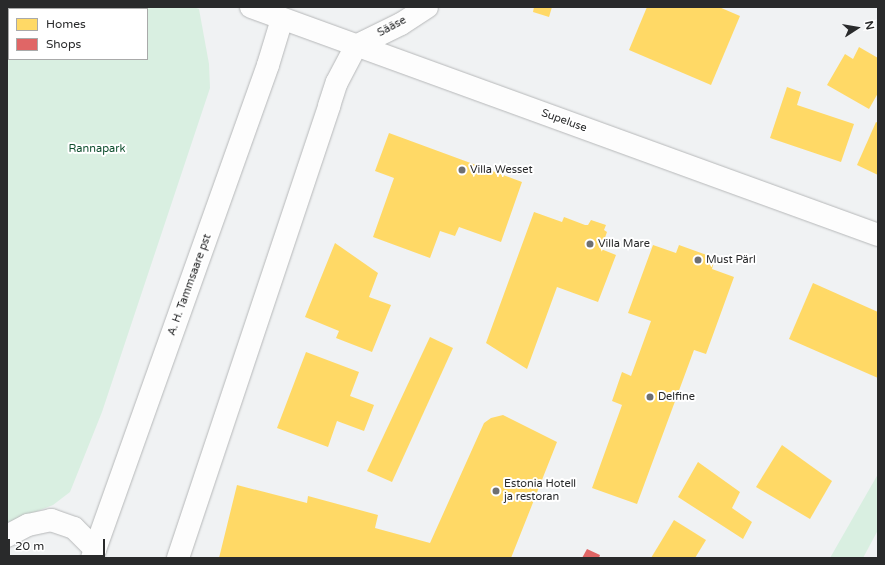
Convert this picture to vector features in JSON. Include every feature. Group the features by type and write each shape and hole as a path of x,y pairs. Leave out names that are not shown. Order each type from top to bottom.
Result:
{"street":[{"name":"Supeluse","path":"251,7 878,235"},
{"name":"Sääse","path":"356,46 401,24 427,7"},
{"name":"A. H. Tammsaare pst","path":"94,554 268,65 282,19"},
{"path":"178,558 337,82 356,46"},
{"path":"7,536 28,525 51,520 74,528 94,554"}],"green space":[{"name":"Rannapark","path":"7,7 193,7 199,9 209,64 210,88 102,412 70,492 53,505 7,523"},
{"path":"878,474 878,530 863,558 830,558"}],"building: Homes":[{"path":"534,7 552,7 549,17 533,12"},
{"path":"647,7 719,7 740,16 711,85 629,50"},
{"path":"859,47 878,58 878,93 869,109 827,85 845,54 853,59"},
{"path":"787,87 801,92 797,105 854,124 841,162 770,138"},
{"path":"876,122 878,123 878,175 857,165"},
{"path":"389,133 522,182 501,242 459,227 455,236 440,231 430,258 373,237 394,178 375,171"},
{"path":"534,212 562,222 564,217 585,225 588,225 591,220 606,225 604,230 607,232 601,249 616,255 598,302 557,287 527,369 486,343"},
{"path":"335,243 378,273 369,297 391,305 372,352 336,338 339,331 305,317"},
{"path":"653,245 676,253 679,245 715,258 712,269 734,277 706,354 694,350 637,504 592,488 622,405 612,401 622,372 631,376 651,321 628,313"},
{"path":"813,283 878,312 878,378 789,339"},
{"path":"430,337 453,348 392,482 367,471"},
{"path":"306,352 359,372 350,396 374,405 364,431 337,421 328,447 277,428"},
{"name":"Estonia Hotell ja restoran","path":"503,415 557,442 511,558 219,558 237,485 307,503 308,496 378,515 375,528 430,543 484,423 491,418"},
{"path":"782,445 832,481 810,519 756,487"},
{"path":"698,462 740,492 732,508 752,522 743,539 678,497"},
{"path":"674,520 706,540 695,558 651,558"}],"building: Shops":[{"path":"587,549 600,555 599,558 582,558"}],"place":[{"name":"Villa Wesset","path":"462,170"},
{"name":"Villa Mare","path":"590,244"},
{"name":"Must Pärl","path":"698,260"},
{"name":"Delfine","path":"650,397"},
{"name":"Estonia Hotell ja restoran","path":"496,491"}]}
